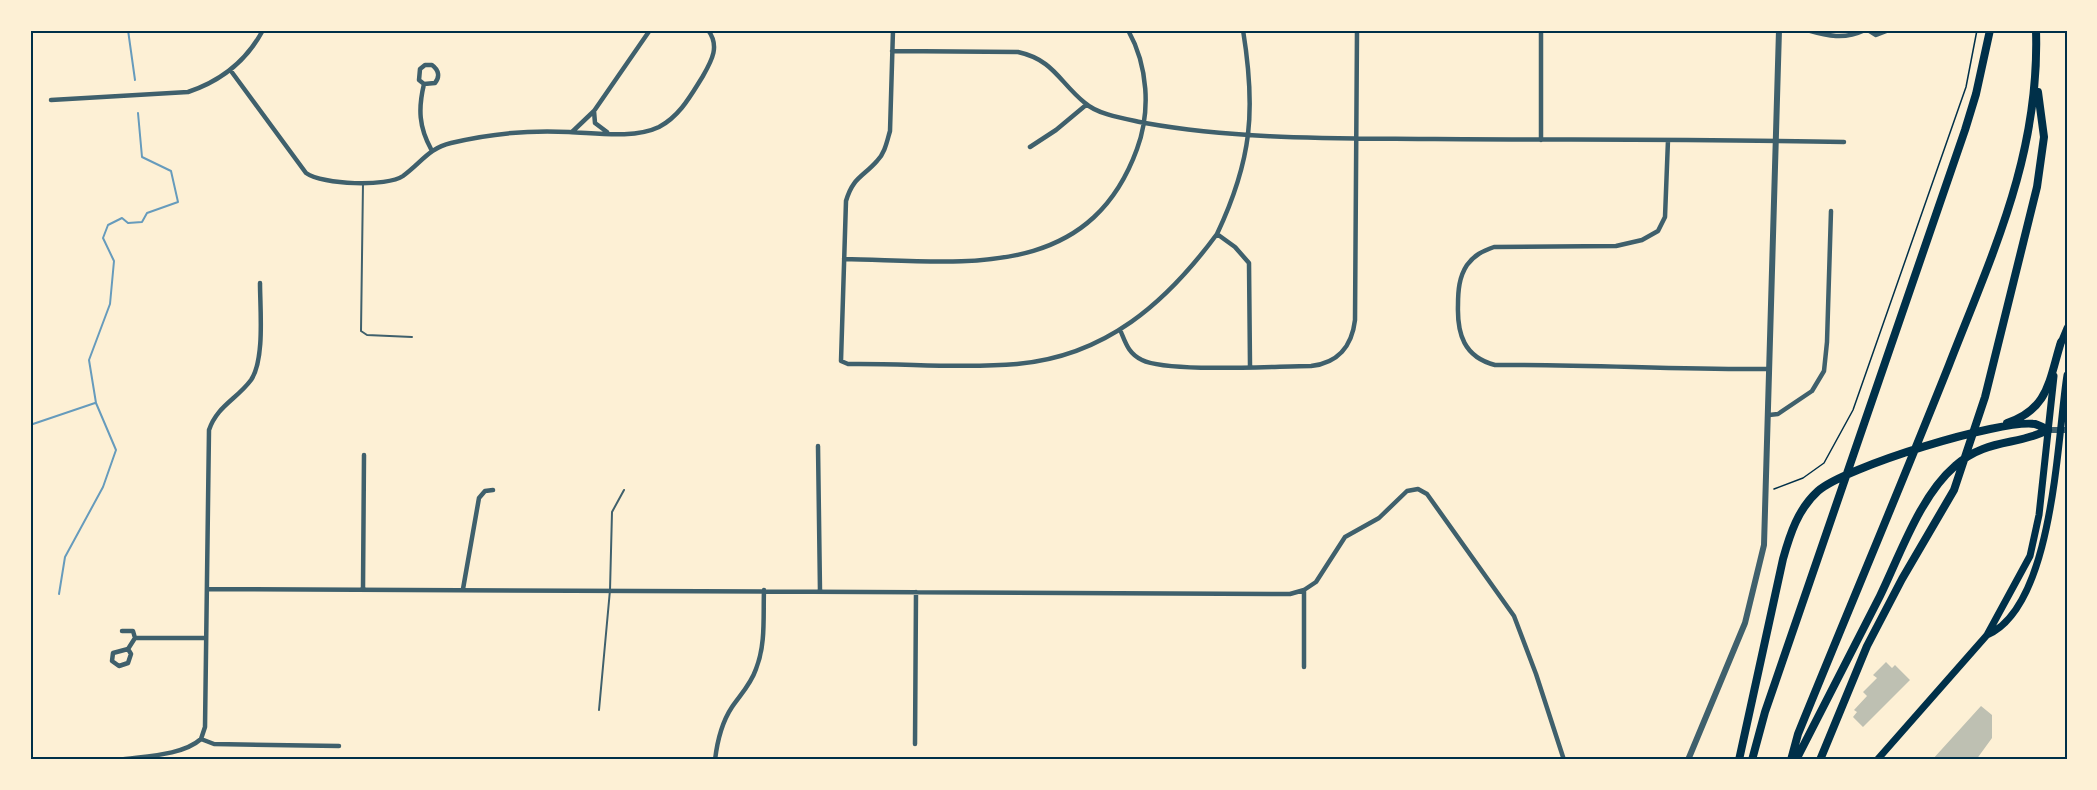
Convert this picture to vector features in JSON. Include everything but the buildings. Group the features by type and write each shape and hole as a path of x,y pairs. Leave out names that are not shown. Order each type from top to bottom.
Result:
{"highway":[{"path":"1752,760 1765,712 1973,103 1990,30"},
{"path":"1820,760 1867,646 1902,579 1954,490 1985,397 2030,222 2041,165 2044,137 2036,73 2036,30"},
{"path":"1791,760 1798,734 1928,418 2011,203 2025,154 2036,73"},
{"path":"1739,760 1791,533 1811,498 1839,477 1864,466 1992,428 2026,415 2036,407 2045,394 2061,342"},
{"path":"1992,428 2036,424 2048,430"},
{"path":"1796,760 1905,544 1931,495 1946,475 1956,464 1980,450 2011,439 2034,437 2048,430"}],"main road":[{"path":"1877,760 1987,635 1997,613 2010,595 2032,547 2048,430 2049,404 2061,342 2067,328"},
{"path":"1987,635 1995,631 2024,595 2038,560 2049,518 2063,430 2067,375"}],"street":[{"path":"51,100 188,92 206,86 231,71 247,54 262,30"},
{"path":"572,132 594,111 650,30"},
{"path":"231,71 306,173 321,180 394,181 403,176 431,149 453,142 495,136 647,131 659,127 679,111 711,62 715,49 714,38 708,30"},
{"path":"892,30 890,130 877,161 857,177 846,201 841,361 848,364 960,366 1020,364 1078,350 1120,332 1159,302 1190,270 1217,234 1239,179 1250,135 1250,75 1243,30"},
{"path":"844,259 996,260 1025,256 1069,237 1094,217 1117,190 1132,163 1145,123 1145,84 1133,39 1128,30"},
{"path":"1120,332 1128,350 1152,364 1324,365 1343,352 1354,332 1355,320 1357,30"},
{"path":"1541,30 1541,140"},
{"path":"1688,760 1736,645 1756,586 1764,545 1779,30"},
{"path":"1807,30 1830,37 1850,37 1866,30 1876,35 1889,30"},
{"path":"892,51 1018,52 1033,56 1052,67 1086,105 1145,123 1250,135 1356,139 1844,142"},
{"path":"425,65 432,65 439,73 437,80 431,85 424,84 419,80 420,69 425,65"},
{"path":"424,84 420,123 431,149"},
{"path":"1030,147 1056,130 1086,105"},
{"path":"594,111 596,123 607,132"},
{"path":"1668,140 1666,206 1658,231 1630,244 1494,247 1473,258 1467,265 1458,290 1457,321 1462,341 1475,355 1496,365 1646,365 1696,371 1769,369"},
{"path":"1769,415 1778,414 1812,391 1824,371 1831,211"},
{"path":"1217,234 1235,247 1249,263 1250,366"},
{"path":"118,760 194,745 201,739 205,727 209,430 213,417 244,387 257,367 260,283"},
{"path":"2048,430 2063,430"},
{"path":"818,447 820,591"},
{"path":"363,589 364,455"},
{"path":"207,590 764,590 1290,594 1304,590 1316,582 1345,537 1379,518 1407,491 1413,489 1423,491 1514,616 1564,760"},
{"path":"463,589 479,498 485,491 493,490"},
{"path":"715,760 725,719 732,706 743,696 756,669 762,646 764,590"},
{"path":"1304,590 1304,668"},
{"path":"915,744 916,592"},
{"path":"122,631 132,631 135,638"},
{"path":"135,638 206,638"},
{"path":"128,649 131,658 126,665 119,666 112,661 113,653 128,649 135,638"},
{"path":"201,739 214,744 339,746"}],"lane":[{"path":"363,182 361,331 367,335 412,337"},
{"path":"598,710 610,590 612,512 624,490"}],"path":[{"path":"1774,489 1803,478 1824,463 1853,410 1966,87 1977,30"}],"waterway":[{"path":"128,30 135,80"},
{"path":"59,594 65,557 103,487 116,450 96,403 89,360 110,304 114,261 103,238 108,225 122,218 128,223 142,222 147,213 178,202 171,171 142,157 138,113"},
{"path":"30,425 95,403"}]}
